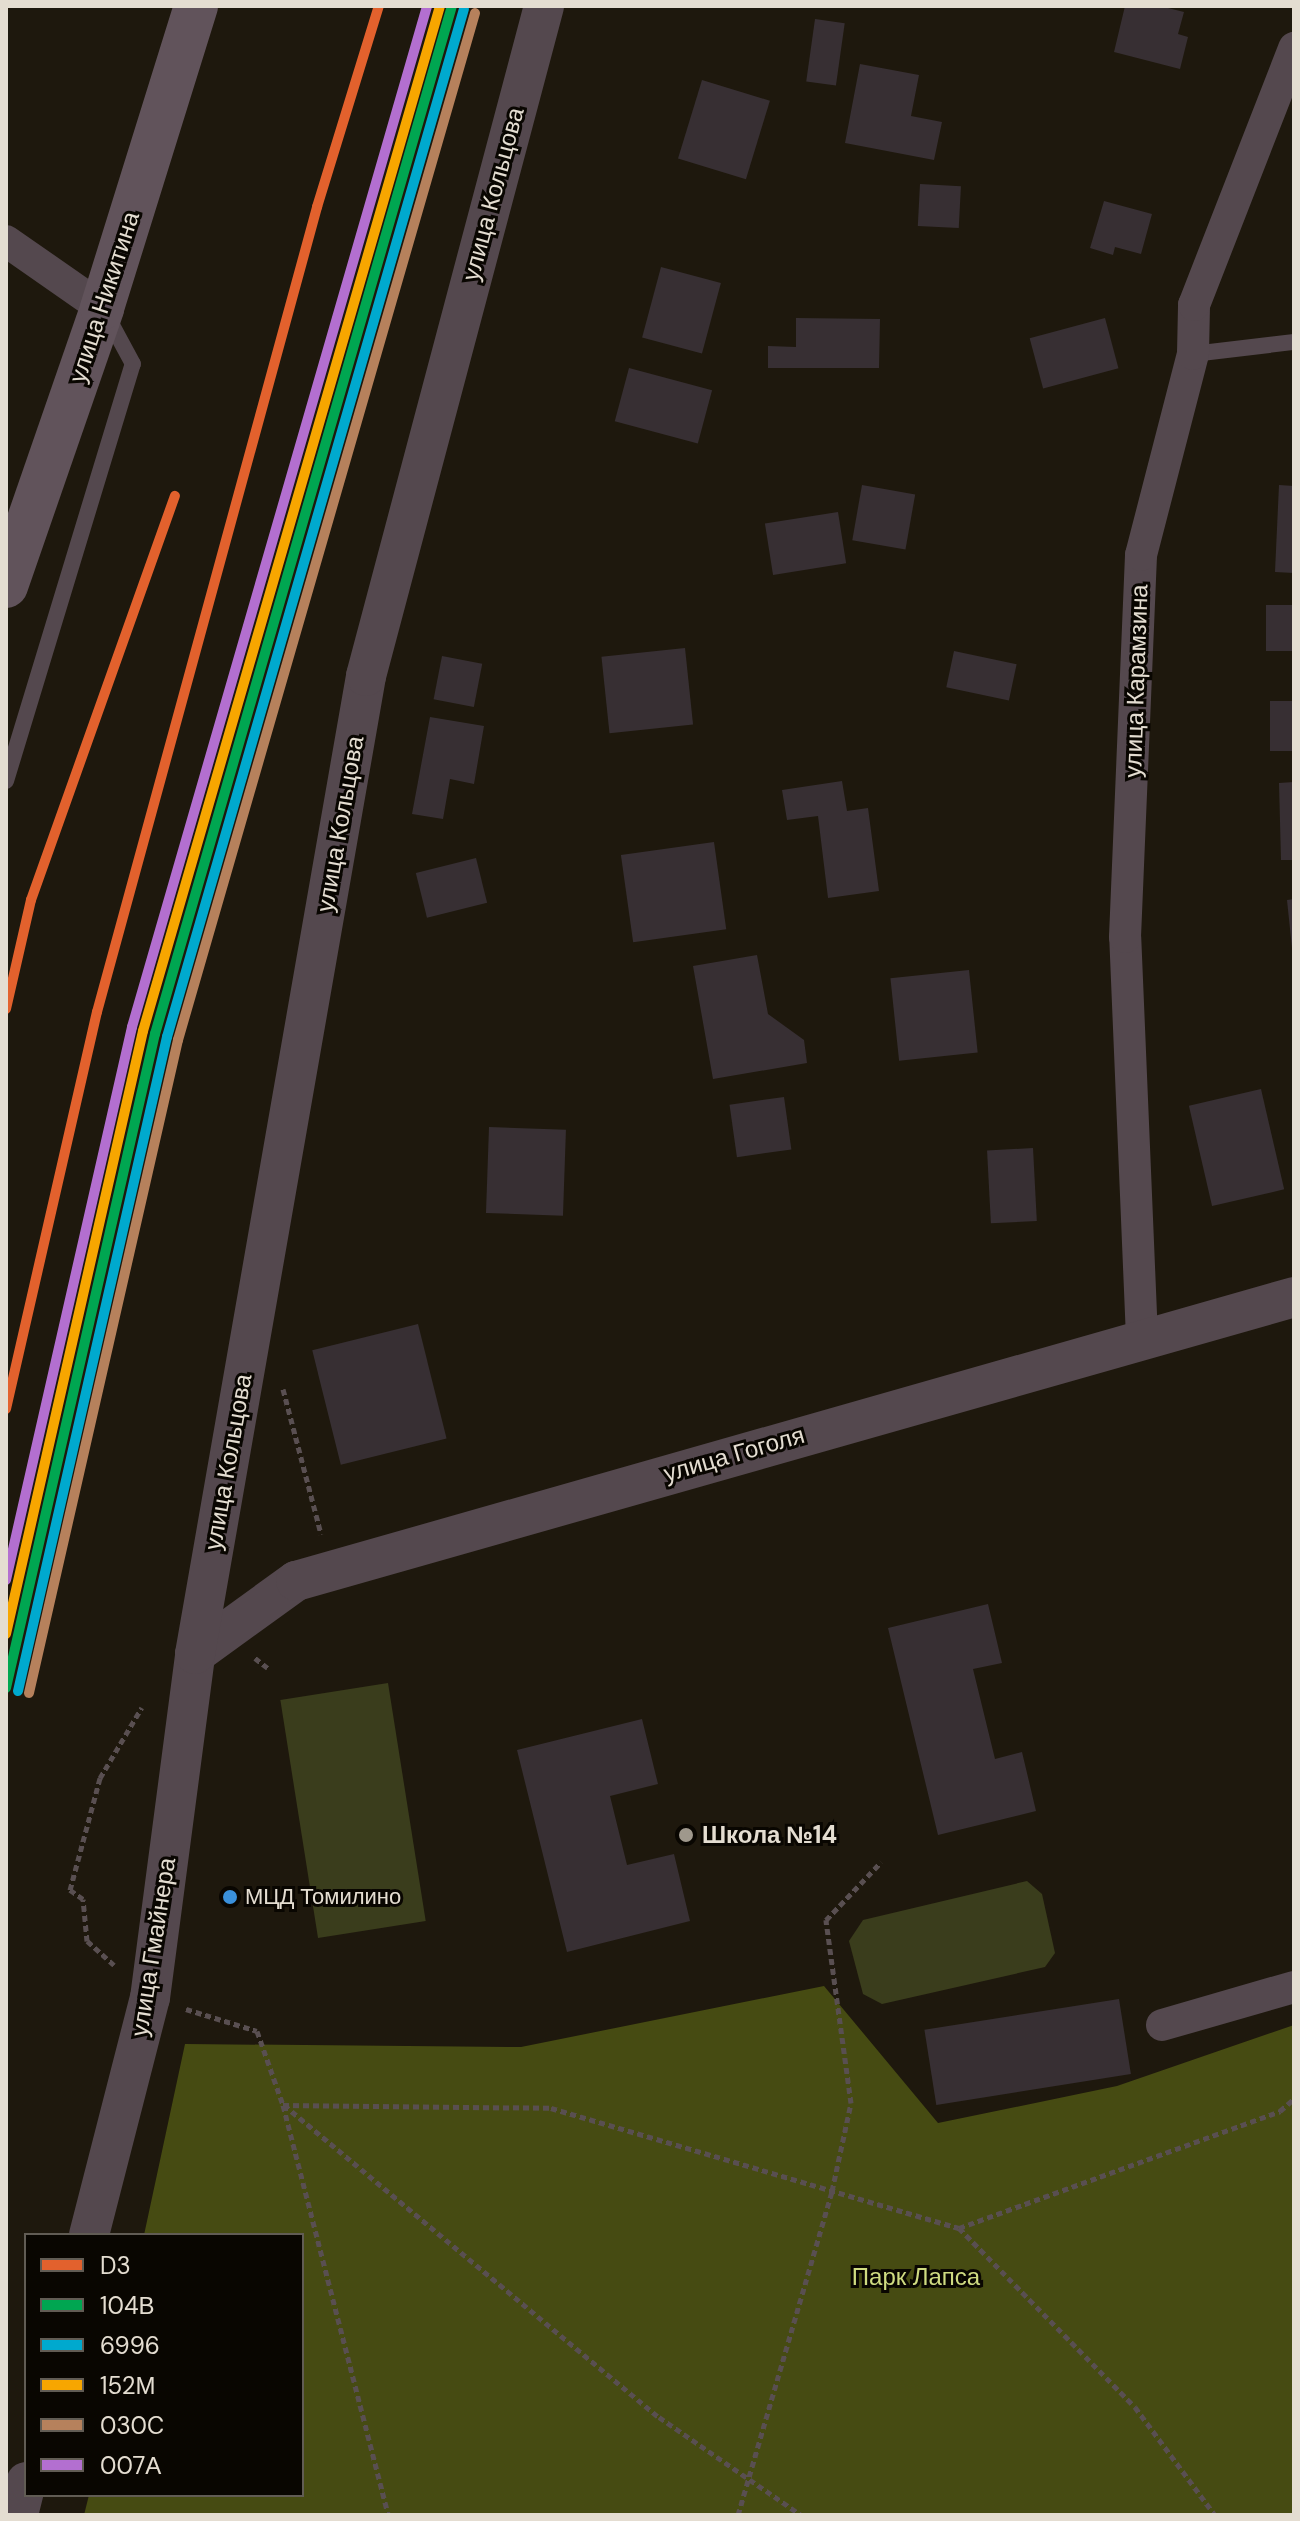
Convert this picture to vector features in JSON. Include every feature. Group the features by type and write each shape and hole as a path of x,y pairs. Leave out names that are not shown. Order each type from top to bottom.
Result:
{"main road":[{"name":"улица Никитина","path":"6,586 102,308 196,6"}],"street":[{"name":"улица Кольцова","path":"195,1654 366,676 544,6"},
{"name":"улица Карамзина","path":"1142,1338 1125,937 1141,555 1193,354 1194,305 1294,48"},
{"path":"6,241 102,308"},
{"name":"улица Гоголя","path":"195,1654 296,1581 1294,1297"},
{"name":"улица Гмайнера","path":"90,2233 150,1998 195,1654"},
{"path":"1162,2025 1294,1987"},
{"path":"18,2515 24,2490"}],"lane":[{"path":"6,781 133,364 102,308"},
{"path":"1193,354 1294,342"}],"path":[{"path":"283,1387 322,1539"},
{"path":"142,1707 100,1778 70,1890 83,1899 87,1941 150,1998 257,2031 283,2105 388,2515"},
{"path":"738,2515 832,2191 851,2103 826,1920 881,1862"},
{"path":"959,2228 1280,2111 1294,2099"},
{"path":"283,2105 551,2108 959,2228 1135,2407 1215,2515"},
{"path":"283,2105 659,2417 801,2515"}],"green space":[{"path":"388,1683 426,1921 318,1938 280,1700"},
{"path":"1027,1881 1042,1894 1055,1953 1045,1967 882,2004 863,1994 849,1941 863,1920"},
{"name":"Парк Лапса","path":"824,1986 938,2123 1117,2086 1294,2025 1294,2515 84,2515 88,2497 304,2497 304,2233 144,2233 185,2044 521,2047"}],"building":[{"path":"1125,6 1160,6 1184,12 1178,34 1188,37 1180,69 1114,52"},
{"path":"815,19 845,23 836,86 806,81"},
{"path":"860,64 919,75 911,116 942,122 934,160 845,143"},
{"path":"702,80 770,101 746,179 678,158"},
{"path":"920,184 961,186 959,228 918,226"},
{"path":"1104,201 1152,214 1141,254 1115,247 1113,255 1090,248"},
{"path":"661,267 721,283 702,354 642,338"},
{"path":"796,318 880,319 879,368 768,368 768,346 796,347"},
{"path":"1105,318 1118,368 1043,388 1030,338"},
{"path":"629,368 712,390 698,443 615,421"},
{"path":"862,485 915,494 905,550 852,540"},
{"path":"1279,485 1294,486 1294,573 1275,572"},
{"path":"838,512 846,563 773,575 765,524"},
{"path":"1266,605 1294,605 1294,651 1266,651"},
{"path":"685,648 693,725 610,733 601,657"},
{"path":"954,651 1017,664 1009,700 946,687"},
{"path":"442,656 482,664 474,707 434,699"},
{"path":"1270,701 1294,701 1294,751 1270,751"},
{"path":"430,717 484,726 474,784 450,779 443,819 412,814"},
{"path":"842,781 847,811 868,808 879,891 828,898 818,816 787,820 782,790"},
{"path":"1294,782 1294,860 1281,860 1279,783"},
{"path":"714,842 726,929 633,942 621,855"},
{"path":"476,858 487,903 427,918 416,873"},
{"path":"1294,899 1294,948 1292,948 1287,900"},
{"path":"757,955 768,1014 804,1040 807,1063 713,1079 693,966"},
{"path":"969,970 978,1053 899,1061 890,978"},
{"path":"1261,1089 1284,1189 1212,1206 1189,1106"},
{"path":"784,1097 791,1149 737,1157 730,1105"},
{"path":"489,1127 566,1130 563,1216 486,1213"},
{"path":"1033,1148 1037,1221 991,1223 987,1150"},
{"path":"418,1324 447,1438 341,1465 312,1350"},
{"path":"988,1604 1002,1663 973,1669 995,1759 1022,1752 1036,1811 938,1835 888,1628"},
{"path":"642,1719 658,1784 610,1796 627,1865 674,1854 690,1921 567,1952 517,1750"},
{"path":"1119,1999 1131,2074 936,2105 924,2030"}],"transit line":[{"name":"D3","path":"6,1409 97,1012 317,207 379,6"},
{"name":"007А","path":"6,1580 132,1027 427,6"},
{"name":"152М","path":"6,1634 143,1031 440,6"},
{"name":"104В","path":"6,1688 155,1034 452,6"},
{"name":"6996","path":"18,1691 167,1037 464,9"},
{"name":"030C","path":"29,1693 178,1040 475,13"},
{"name":"D3","path":"6,1009 31,900 175,496"}],"place":[{"name":"Школа №14","path":"686,1835"},
{"name":"МЦД Томилино","path":"230,1897"}]}
